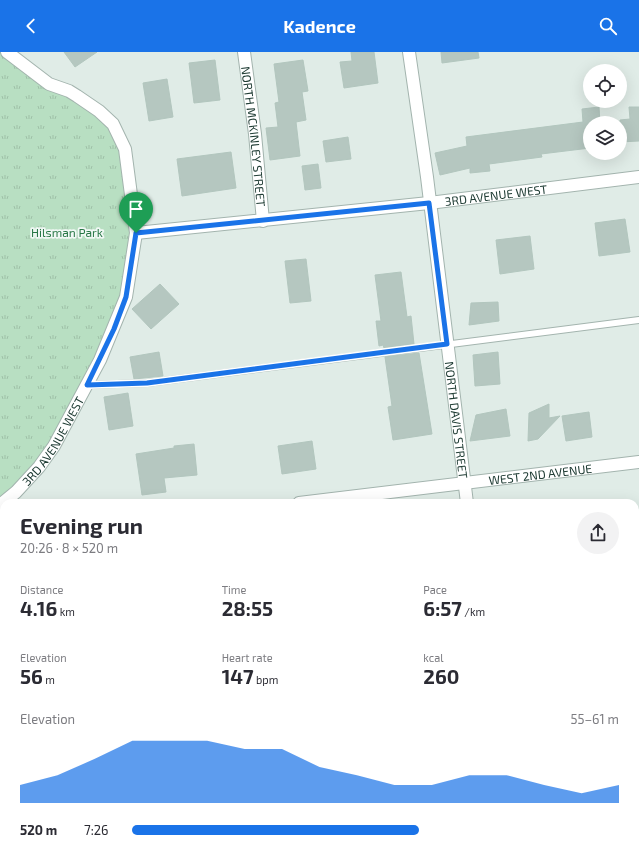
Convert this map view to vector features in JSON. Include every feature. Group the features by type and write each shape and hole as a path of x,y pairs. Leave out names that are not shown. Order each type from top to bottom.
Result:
{"street":[{"path":"7,52 49,84 68,90 77,96 99,111 113,124 125,149 136,233"},
{"name":"NORTH MCKINLEY STREET","path":"244,52 255,134 263,221"},
{"name":"NORTH DAVIS STREET","path":"409,52 466,499"},
{"name":"3RD AVENUE WEST","path":"6,499 39,467 54,446 87,385 114,329 126,297 136,233 429,203 639,177"},
{"name":"WEST 2ND AVENUE","path":"331,499 639,462"}],"lane":[{"path":"87,385 147,383 639,320"}],"green space":[{"name":"Hilsman Park","path":"0,52 3,52 98,113 123,149 135,233 124,298 54,444 4,499 0,499"}],"building":[{"path":"64,52 97,52 75,67"},
{"path":"351,52 374,52 378,83 344,88 340,62 352,61"},
{"path":"441,52 478,52 479,58 442,63"},
{"path":"215,60 220,100 194,103 189,63"},
{"path":"303,60 308,91 302,92 306,120 296,122 300,156 270,160 266,128 278,127 275,103 279,102 274,64"},
{"path":"167,79 173,117 149,121 143,83"},
{"path":"629,107 639,107 639,141 627,142 627,119 630,119"},
{"path":"599,108 600,116 583,116 583,122 582,109"},
{"path":"583,122 583,149 541,154 542,157 489,164 490,171 470,173 470,168 440,175 435,153 467,146 466,137"},
{"path":"348,137 351,159 326,162 323,141"},
{"path":"231,152 236,188 182,196 177,159"},
{"path":"318,164 321,188 305,190 302,166"},
{"path":"625,219 630,252 599,256 595,223"},
{"path":"530,236 534,269 500,274 496,240"},
{"path":"306,259 311,301 290,303 285,261"},
{"path":"401,272 407,317 411,316 414,344 384,348 383,345 379,346 376,321 381,321 375,275"},
{"path":"160,284 179,304 151,329 132,309"},
{"path":"498,302 499,321 469,325 471,303"},
{"path":"159,352 163,376 134,379 130,357"},
{"path":"498,352 500,384 475,386 473,355"},
{"path":"419,353 432,434 393,440 388,407 392,406 385,357"},
{"path":"128,393 133,426 109,430 104,397"},
{"path":"549,404 549,418 560,416 538,439 528,441 529,413"},
{"path":"506,409 510,436 470,441 476,415"},
{"path":"589,412 592,437 566,441 562,416"},
{"path":"312,441 316,469 282,474 278,446"},
{"path":"194,444 197,475 164,478 166,492 142,495 136,454 174,448 174,446"}],"route":[{"path":"429,203 447,344 147,383 87,385 114,329 126,297 136,233 150,233 429,203"}]}
